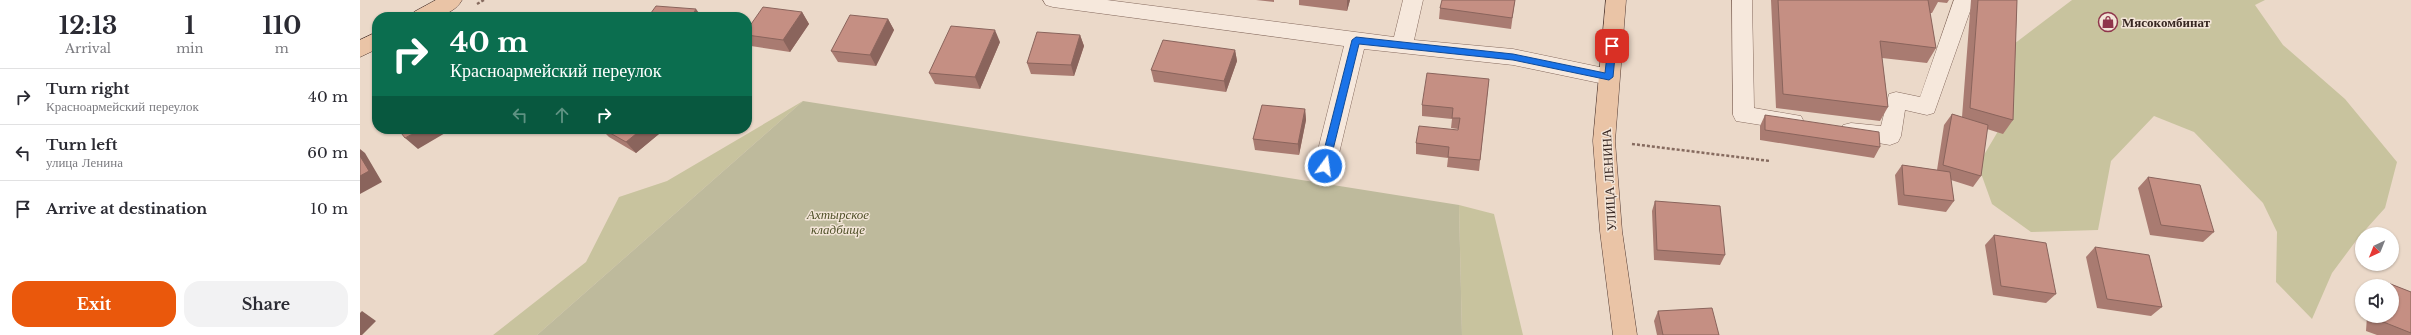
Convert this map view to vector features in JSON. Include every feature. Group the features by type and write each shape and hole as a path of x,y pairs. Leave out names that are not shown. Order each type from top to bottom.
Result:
{"main road":[{"path":"430,12 452,0"},
{"name":"УЛИЦА ЛЕНИНА","path":"1616,0 1604,141 1611,231 1624,335"},
{"path":"360,49 372,43"}],"street":[{"path":"1053,0 1402,46 1513,57 1609,77"},
{"path":"1402,46 1413,0"},
{"path":"1742,0 1744,115 1890,136 1896,100 1927,107 1964,0"},
{"path":"1325,166 1356,40"}],"path":[{"path":"1604,141 1770,161"}],"shaded area":[{"path":"2072,0 2265,0 2255,5 2283,45 2345,99 2397,162 2385,208 2368,227 2355,227 2355,242 2332,273 2312,319 2276,282 2277,232 2263,203 2194,132 2154,116 2111,161 2098,230 2031,232 1992,204 1978,165 2010,111 2014,44"},
{"path":"803,101 537,335 493,335 586,262 619,197 667,181 747,134 752,134 752,131"},
{"path":"1459,205 1494,214 1523,335 1462,335"}],"green space":[{"name":"Ахтырское кладбище","path":"803,101 1459,205 1462,335 537,335"}],"building":[{"path":"1442,0 1515,0 1512,18 1440,8"},
{"path":"1778,0 1928,0 1936,48 1880,41 1888,107 1783,94"},
{"path":"1978,0 2017,0 2013,120 1970,108"},
{"path":"656,6 696,9 694,12 652,12"},
{"path":"763,7 802,12 783,40 752,36 752,23"},
{"path":"850,15 888,19 870,55 831,51"},
{"path":"951,26 995,30 975,77 929,73"},
{"path":"1037,32 1080,35 1071,65 1027,63"},
{"path":"1163,40 1235,50 1224,81 1151,70"},
{"path":"1427,73 1489,79 1480,160 1448,157 1449,147 1416,143 1419,126 1458,130 1460,118 1452,118 1453,108 1422,105"},
{"path":"1262,105 1305,109 1298,144 1253,139"},
{"path":"1952,114 1988,125 1981,176 1943,165"},
{"path":"1765,115 1879,132 1880,147 1765,130"},
{"path":"402,134 412,134 405,138"},
{"path":"612,134 636,134 626,142"},
{"path":"360,156 369,171 360,176"},
{"path":"1902,165 1950,172 1954,201 1904,195"},
{"path":"2148,177 2200,185 2214,232 2161,225"},
{"path":"1655,201 1720,206 1725,255 1657,250"},
{"path":"1994,235 2046,243 2056,294 2001,286"},
{"path":"2095,247 2149,255 2162,307 2107,299"},
{"path":"2399,287 2411,292 2411,333 2386,323 2399,323"},
{"path":"1712,308 1719,335 1663,335 1658,311"}],"place":[{"name":"Мясокомбинат","path":"2108,22"}],"route":[{"path":"1325,166 1356,40 1513,57 1609,77 1612,46"}]}
